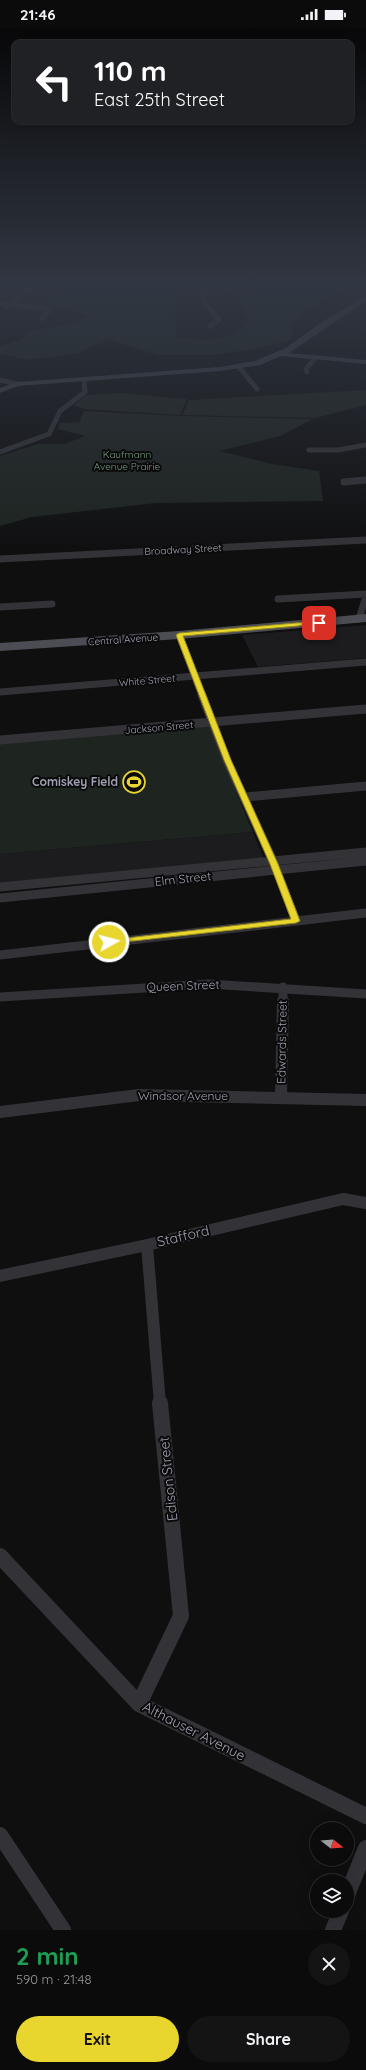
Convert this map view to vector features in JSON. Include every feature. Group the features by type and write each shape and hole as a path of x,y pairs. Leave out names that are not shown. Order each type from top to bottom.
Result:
{"main road":[{"path":"0,391 16,384 152,374"},
{"name":"Central Avenue","path":"0,647 179,635 362,619"}],"street":[{"path":"245,374 257,389"},
{"path":"0,452 49,434 60,411 85,392 86,389 84,379"},
{"path":"0,380 16,384"},
{"path":"309,450 338,450 366,445"},
{"path":"344,482 366,480"},
{"name":"Broadway Street","path":"0,559 366,540"},
{"path":"278,600 366,595 362,619"},
{"path":"0,607 52,604"},
{"path":"179,635 227,760 245,797 296,921"},
{"name":"White Street","path":"0,692 366,662"},
{"name":"Jackson Street","path":"0,740 366,709"},
{"path":"245,797 366,786"},
{"name":"Elm Street","path":"0,898 274,865 366,852"},
{"name":"Elm Street","path":"0,887 274,865 366,861"},
{"path":"0,955 366,914"},
{"name":"Queen Street","path":"0,997 209,984 366,994"},
{"name":"Edwards Street","path":"281,1097 283,988"},
{"name":"Windsor Avenue","path":"0,1112 139,1095 366,1100"},
{"name":"Stafford","path":"0,1276 343,1200 366,1203"},
{"name":"Edison Street","path":"139,1704 181,1616 154,1338 147,1244"},
{"name":"Althauser Avenue","path":"0,1556 139,1704 366,1816"},
{"path":"0,1835 63,1930"},
{"path":"354,1878 366,1848"},
{"path":"333,1930 338,1918"}],"shaded area":[{"path":"366,625 366,658 258,667 242,635"},
{"path":"253,832 263,857 262,859 0,885 0,854"}],"green space":[{"path":"366,390 366,405 316,418 182,415 189,400"},
{"name":"Kaufmann Avenue Prairie","path":"120,393 187,399 180,415 84,409 74,405 86,395"},
{"name":"Kaufmann Avenue Prairie","path":"84,411 181,416 313,419 280,436 219,451 272,464 319,471 323,501 156,503 32,517 0,526 0,456 38,444 65,444 85,436 58,429 60,423 79,422"},
{"path":"213,722 236,792 253,832 0,854 0,740"}],"place":[{"name":"Comiskey Field","path":"134,782"}],"route":[{"path":"109,942 296,921 274,864 227,760 179,635 319,623"}]}
